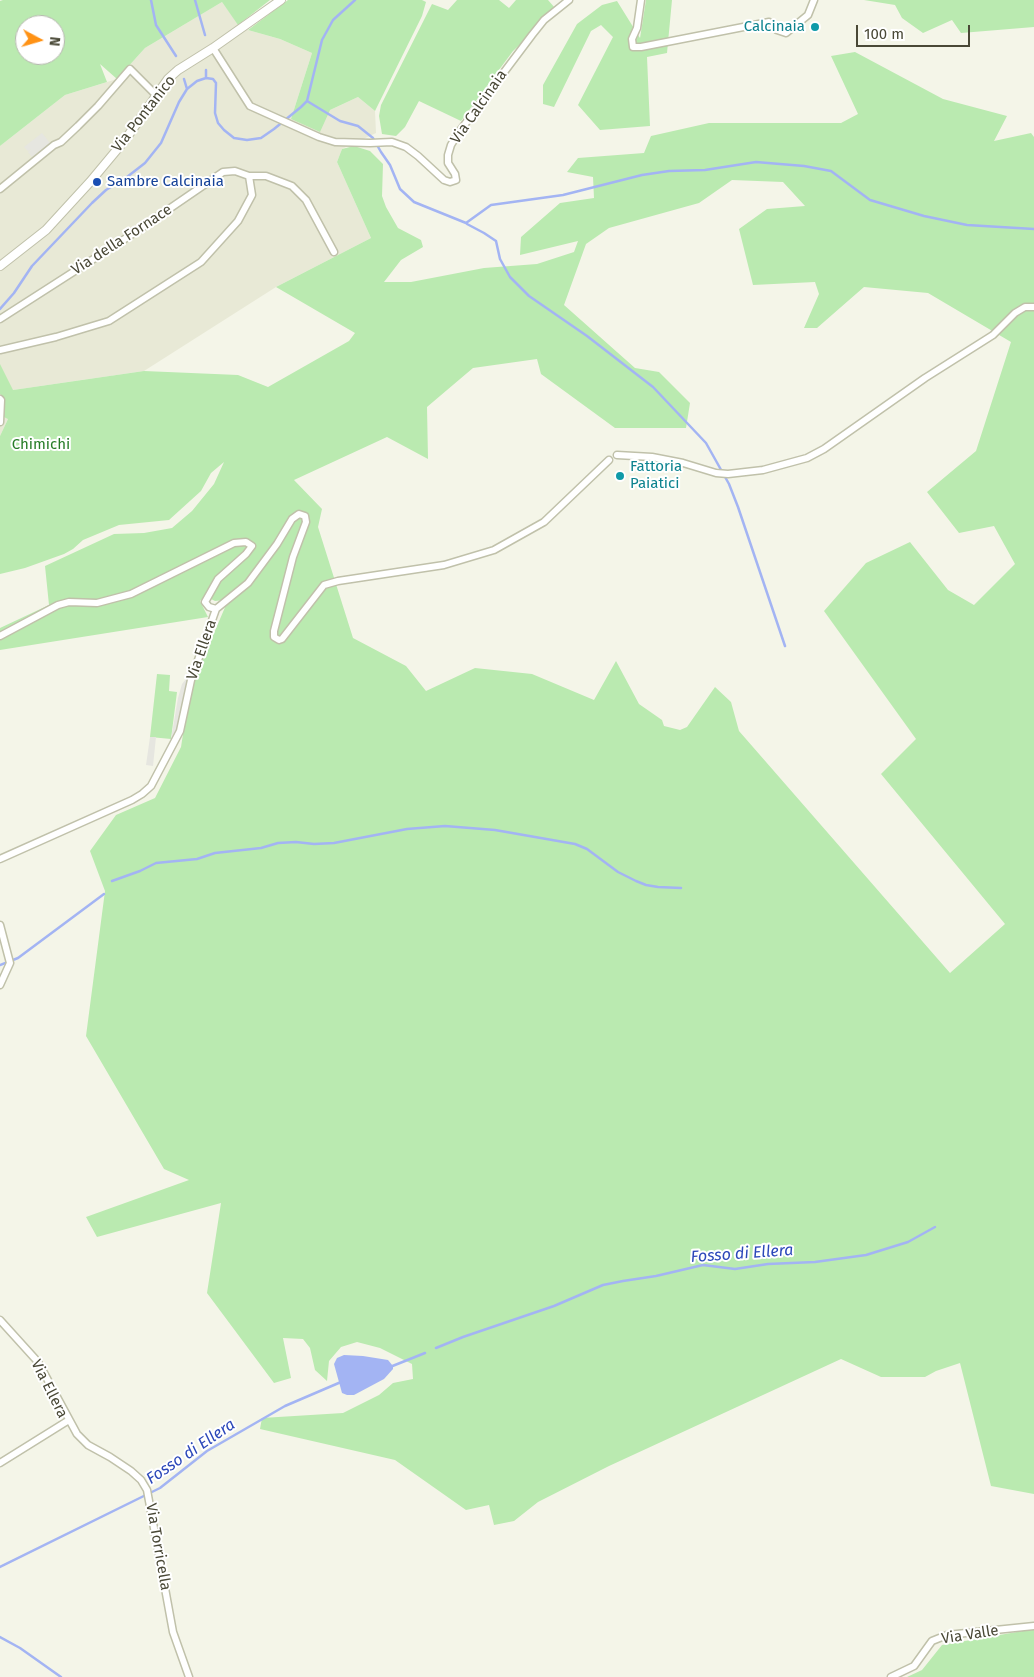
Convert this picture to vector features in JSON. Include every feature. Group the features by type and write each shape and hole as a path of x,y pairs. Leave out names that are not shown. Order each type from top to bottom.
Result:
{"street":[{"name":"Via Pontanico","path":"0,266 52,224 90,182 125,140 168,79 178,70 281,0"},
{"name":"Via Calcinaia","path":"213,48 250,106 288,124 335,142 392,142 418,156 444,180 450,182 456,180 455,174 448,163 448,155 451,145 459,132 532,34 544,20 569,0"},
{"path":"641,0 637,28 631,44 633,47 769,22 777,30 786,33 808,15 814,0"},
{"path":"0,189 54,145 61,142 130,69 156,95"},
{"name":"Via della Fornace","path":"0,319 134,233 223,172 235,171 249,176 266,176 292,186 306,200 334,252"},
{"path":"0,350 56,337 109,321 201,262 238,220 252,195 249,176"},
{"path":"617,455 652,457 683,463 716,473 728,474 763,470 808,458 924,378 993,335 1015,313 1024,307 1034,307"},
{"path":"0,399 0,422"},
{"path":"216,609 248,583 277,544 292,519 299,514 305,516 306,522 293,557 274,631 274,637 279,640 282,639 324,585 338,581 444,565 494,550 544,522 609,460"},
{"name":"Via Ellera","path":"0,636 58,605 69,602 97,603 131,594 234,544 246,542 252,546 246,554 218,578 206,602 209,607 216,609 191,680 180,731 151,786 132,800 0,859"},
{"path":"0,925 10,963 0,984"},
{"name":"Via Ellera","path":"0,1320 38,1362 69,1420 0,1463"},
{"name":"Via Torricella","path":"69,1420 77,1434 88,1445 131,1471 141,1480 148,1493 173,1632 189,1677"},
{"name":"Via Valle","path":"891,1677 914,1666 932,1641 947,1635 1034,1626"}],"shaded area":[{"path":"222,2 239,25 248,30 280,39 312,53 291,119 330,110 358,97 375,111 376,133 342,149 337,162 371,238 276,287 144,371 13,390 8,419 0,436 0,146 65,95 117,79 145,48"},
{"path":"42,133 50,143 32,157 28,152 32,149 28,151 24,147"},
{"path":"186,679 189,679 183,698 178,730 174,739 171,739 178,698 182,684"},
{"path":"150,737 156,737 153,766 146,765"}],"green space":[{"path":"270,0 238,25 222,2 145,48 117,79 100,64 107,82 65,95 0,146 0,1"},
{"path":"288,0 422,0 426,2 422,16 375,111 358,97 330,110 320,132 291,119 312,53 280,39 248,30"},
{"path":"457,0 499,0 509,8 516,0 548,0 555,8 541,18 527,38 513,51 461,121 419,101 405,127 396,136 382,134 379,116 381,105 432,4 448,10"},
{"path":"646,0 672,0 667,53 647,57 650,126 600,130 578,105 613,37 601,25 591,31 554,107 543,104 543,85 577,24 602,5 617,1 640,38"},
{"path":"864,0 1034,0 1034,27 961,33 952,20 923,33 902,18 895,5"},
{"name":"Chimichi","path":"855,52 943,99 1007,116 994,141 1031,133 1034,137 1034,1494 991,1486 960,1363 925,1377 881,1377 841,1359 609,1466 538,1502 514,1521 494,1525 489,1505 466,1510 395,1460 260,1429 262,1418 343,1413 379,1395 393,1383 413,1379 412,1364 380,1348 357,1342 341,1347 329,1361 327,1381 315,1370 310,1348 303,1339 283,1338 291,1378 274,1383 207,1293 221,1203 97,1237 86,1217 189,1180 164,1169 86,1036 105,891 90,851 116,815 155,798 181,747 190,689 226,605 224,600 215,601 205,596 200,601 208,617 0,650 0,628 49,605 45,566 114,534 144,533 172,528 192,511 214,484 224,462 211,473 201,491 169,520 119,525 83,540 64,554 25,568 0,574 0,436 8,419 4,417 3,397 0,394 0,364 13,390 144,371 238,375 268,387 349,341 355,333 276,287 371,238 337,162 342,149 354,146 370,151 383,164 382,196 386,207 398,228 421,240 423,247 401,260 384,282 411,282 484,268 537,264 574,252 578,241 520,255 521,237 560,203 594,198 593,177 567,172 578,158 644,153 651,136 709,123 841,123 858,114 831,56","holes":["732,180 783,182 805,206 767,209 739,229 753,285 815,282 819,294 804,328 817,328 864,287 928,293 1011,342 976,451 927,492 959,533 994,526 1015,564 974,605 948,590 910,542 866,563 824,611 916,739 881,774 1005,924 950,973 739,731 731,702 715,687 687,727 680,730 664,726 662,720 639,704 616,661 594,700 532,674 475,668 426,691 406,666 353,638 318,527 322,509 294,480 387,437 428,459 427,407 473,368 537,359 541,374 615,428 686,428 690,403 659,372 635,368 564,305 586,244 609,228 699,203"]},
{"path":"157,674 170,675 169,691 177,692 171,739 150,737"},
{"path":"1034,1629 1034,1677 907,1677 922,1670 942,1645"}],"water":[{"path":"344,1355 388,1360 393,1369 384,1379 354,1395 347,1395 342,1393 334,1364 337,1358"}],"waterway":[{"path":"151,0 156,25 176,56"},
{"path":"195,0 205,35"},
{"path":"0,309 14,293 32,266 92,203 106,190 145,163 161,143 179,102 187,89 197,81 206,78 213,79 216,83 215,113 218,123 234,138 247,140 261,138 301,107 307,101 322,40 333,20 355,0"},
{"path":"206,70 206,78"},
{"path":"184,79 187,89"},
{"path":"307,101 340,121 358,126 373,138 390,165 400,189 414,202 466,223 491,205 563,195 642,175 669,171 705,170 756,162 804,166 831,171 870,200 924,216 967,225 1034,229"},
{"path":"467,224 496,241 500,259 510,277 529,296 587,336 653,387 706,443 729,484 738,507 785,646"},
{"path":"112,881 156,863 197,859 215,853 261,848 278,843 334,843 407,829 445,826 495,830 575,844 587,849 618,872 636,881 658,887 681,888"},
{"path":"0,965 18,958 104,894"},
{"name":"Fosso di Ellera","path":"436,1348 554,1306 603,1285 656,1276 703,1265 735,1269 768,1264 815,1262 866,1255 908,1242 935,1227"},
{"name":"Fosso di Ellera","path":"390,1367 425,1353"},
{"name":"Fosso di Ellera","path":"0,1567 160,1488 207,1451 285,1406 341,1382"},
{"path":"0,1637 20,1648 61,1677"}],"place":[{"name":"Calcinaia","path":"815,27"},
{"name":"Sambre Calcinaia","path":"97,182"},
{"name":"Fattoria Paiatici","path":"620,476"}]}
